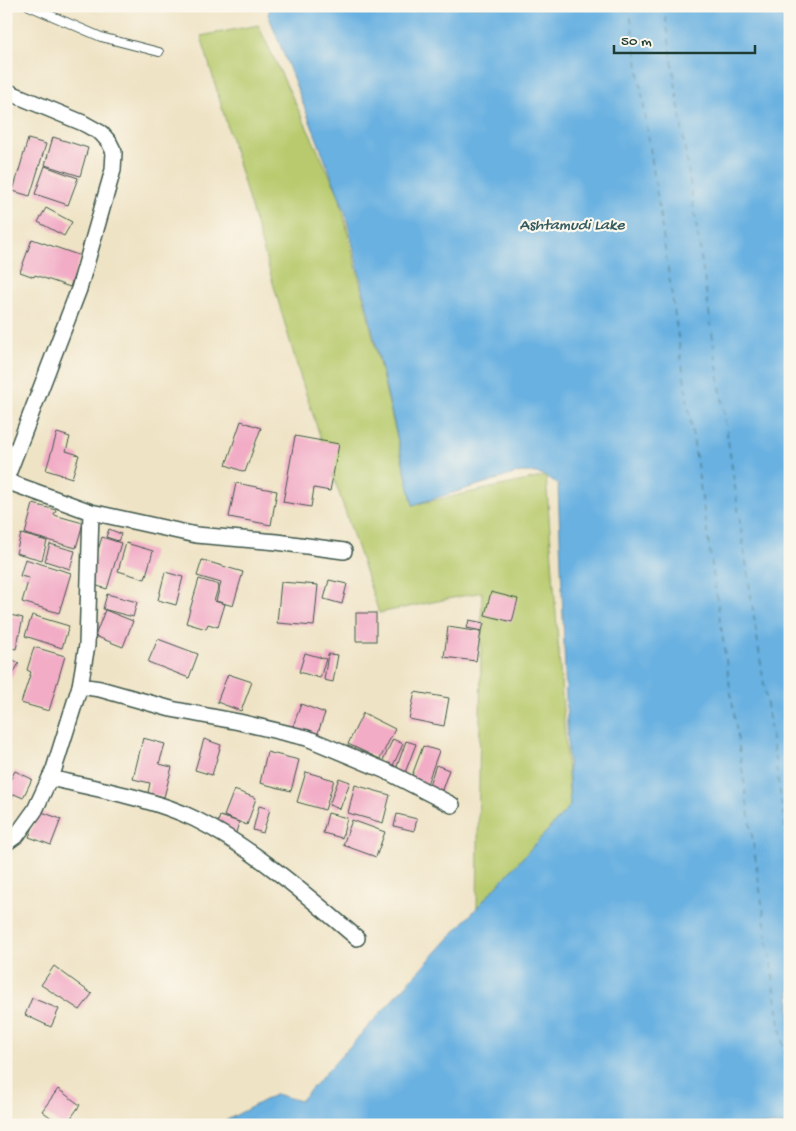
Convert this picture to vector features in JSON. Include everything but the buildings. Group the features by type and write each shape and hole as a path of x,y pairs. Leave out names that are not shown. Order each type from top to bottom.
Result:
{"street":[{"path":"6,91 83,123 101,133 109,142 114,152 113,170 79,289 6,480 91,512 196,535 277,542 344,551"},
{"path":"6,843 18,835 35,810 54,769 80,686 87,645 91,512"},
{"path":"80,686 100,689 171,709 307,738 386,771 452,805"},
{"path":"50,778 149,801 195,819 236,842 294,884 357,938"}],"lane":[{"path":"29,6 101,38 159,52"}],"green space":[{"path":"258,25 339,195 413,505 546,476 570,806 477,908 482,592 379,613 301,379 201,36"}],"water":[{"name":"Ashtamudi Lake","path":"271,6 790,6 790,1125 221,1125 276,1094 300,1101 570,806 558,484 541,474 521,472 413,505 345,211 268,14"}],"ferry route":[{"path":"629,6 784,1051 790,1065"},
{"path":"664,6 790,861"}]}
